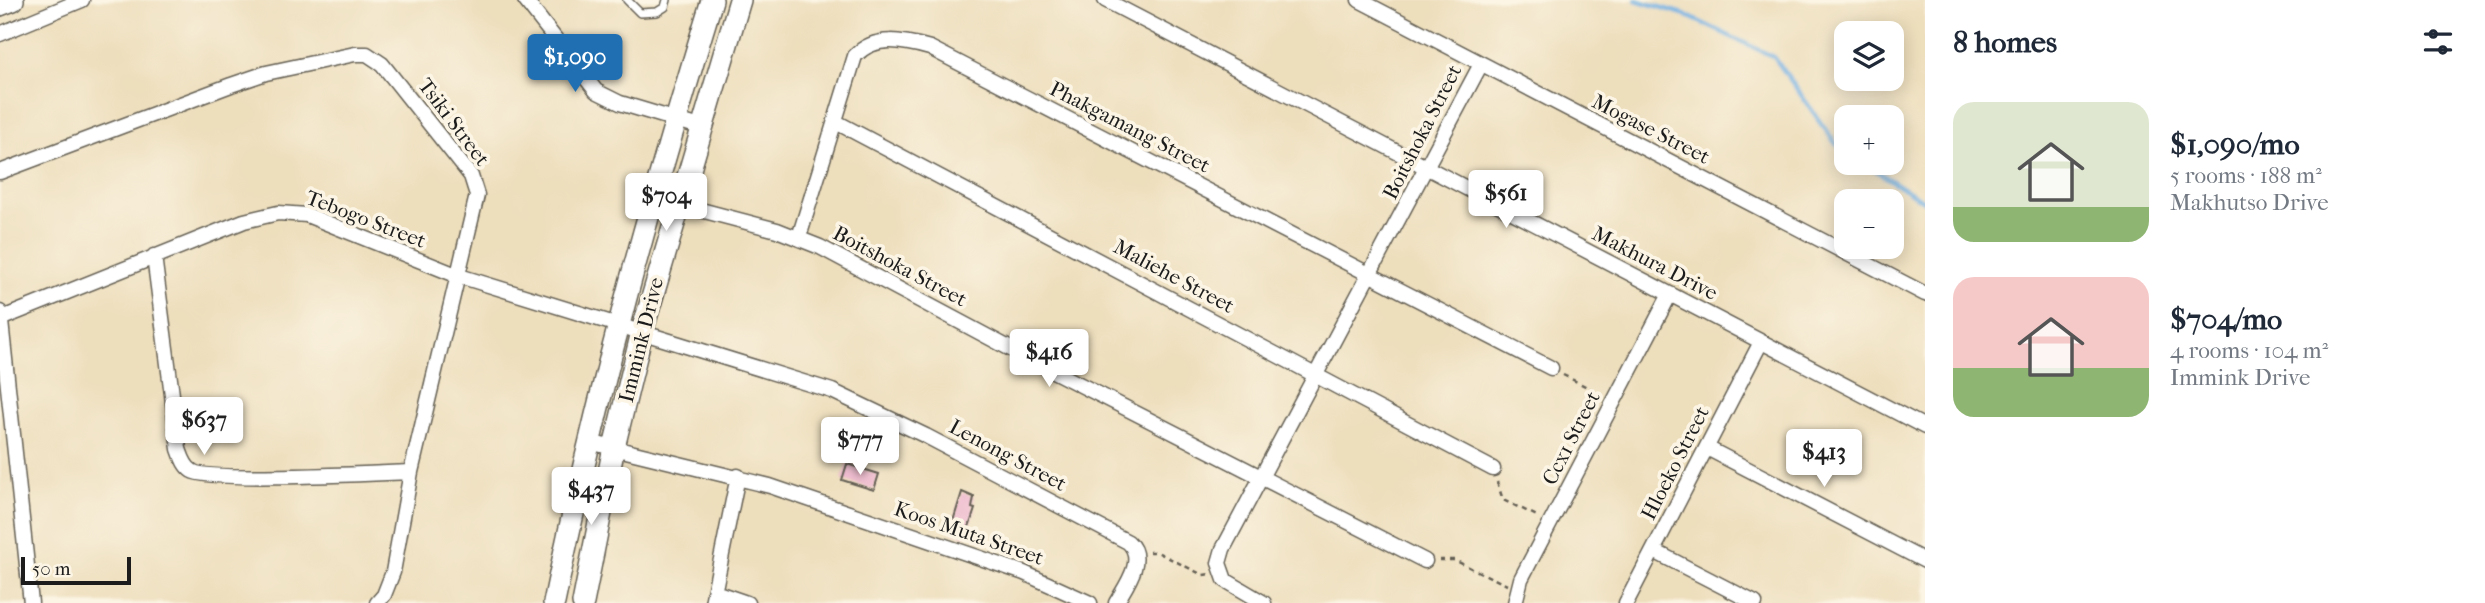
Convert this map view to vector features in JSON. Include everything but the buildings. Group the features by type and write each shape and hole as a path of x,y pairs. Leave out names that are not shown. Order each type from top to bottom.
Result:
{"main road":[{"path":"0,5 13,0"},
{"name":"Immink Drive","path":"554,603 589,442 618,326 675,120 712,0"},
{"name":"Immink Drive","path":"583,603 614,447 642,332 700,127 740,0"}],"street":[{"path":"0,33 82,0"},
{"path":"525,0 596,91 620,103 700,127"},
{"name":"Makhura Drive","path":"1105,0 1128,5 1427,170 1925,426"},
{"name":"Mogase Street","path":"1359,0 1925,295"},
{"name":"Phakgamang Street","path":"799,237 836,122 848,74 862,49 879,41 917,44 930,48 1371,274 1551,369"},
{"name":"Tsiki Street","path":"0,172 266,73 347,54 367,54 382,64 476,186 476,204 456,275 411,472 393,572 377,603"},
{"name":"Boitshoka Street","path":"1221,572 1220,557 1223,549 1427,170 1481,64"},
{"name":"Maliehe Street","path":"836,122 1493,469"},
{"name":"Boitshoka Street","path":"655,198 799,237 1425,561"},
{"name":"Tebogo Street","path":"0,315 244,222 295,212 456,275 642,332"},
{"path":"154,257 179,449 184,463 193,472 205,476 245,476 411,472"},
{"name":"Ccx1 Street","path":"1516,597 1551,523 1670,294"},
{"path":"0,315 6,430 31,603"},
{"name":"Lenong Street","path":"642,332 858,402 1122,538 1133,546 1135,553"},
{"name":"Hloeko Street","path":"1626,603 1760,342"},
{"name":"Koos Muta Street","path":"589,442 738,476 1024,573 1090,603"},
{"path":"1707,448 1925,561"},
{"path":"738,476 714,598 747,603"},
{"path":"1654,551 1755,603"},
{"path":"1116,603 1135,568 1135,553"},
{"path":"1221,572 1234,587 1264,603"}],"lane":[{"path":"627,0 640,13 648,13 666,7 667,0"}],"path":[{"path":"1551,369 1614,401"},
{"path":"1493,469 1503,500 1551,523"},
{"path":"1135,553 1157,552 1203,576 1221,572"},
{"path":"1425,561 1454,560 1516,597"}],"waterway":[{"path":"1636,0 1683,14 1774,57 1834,141"},
{"path":"1883,175 1925,202"}]}
